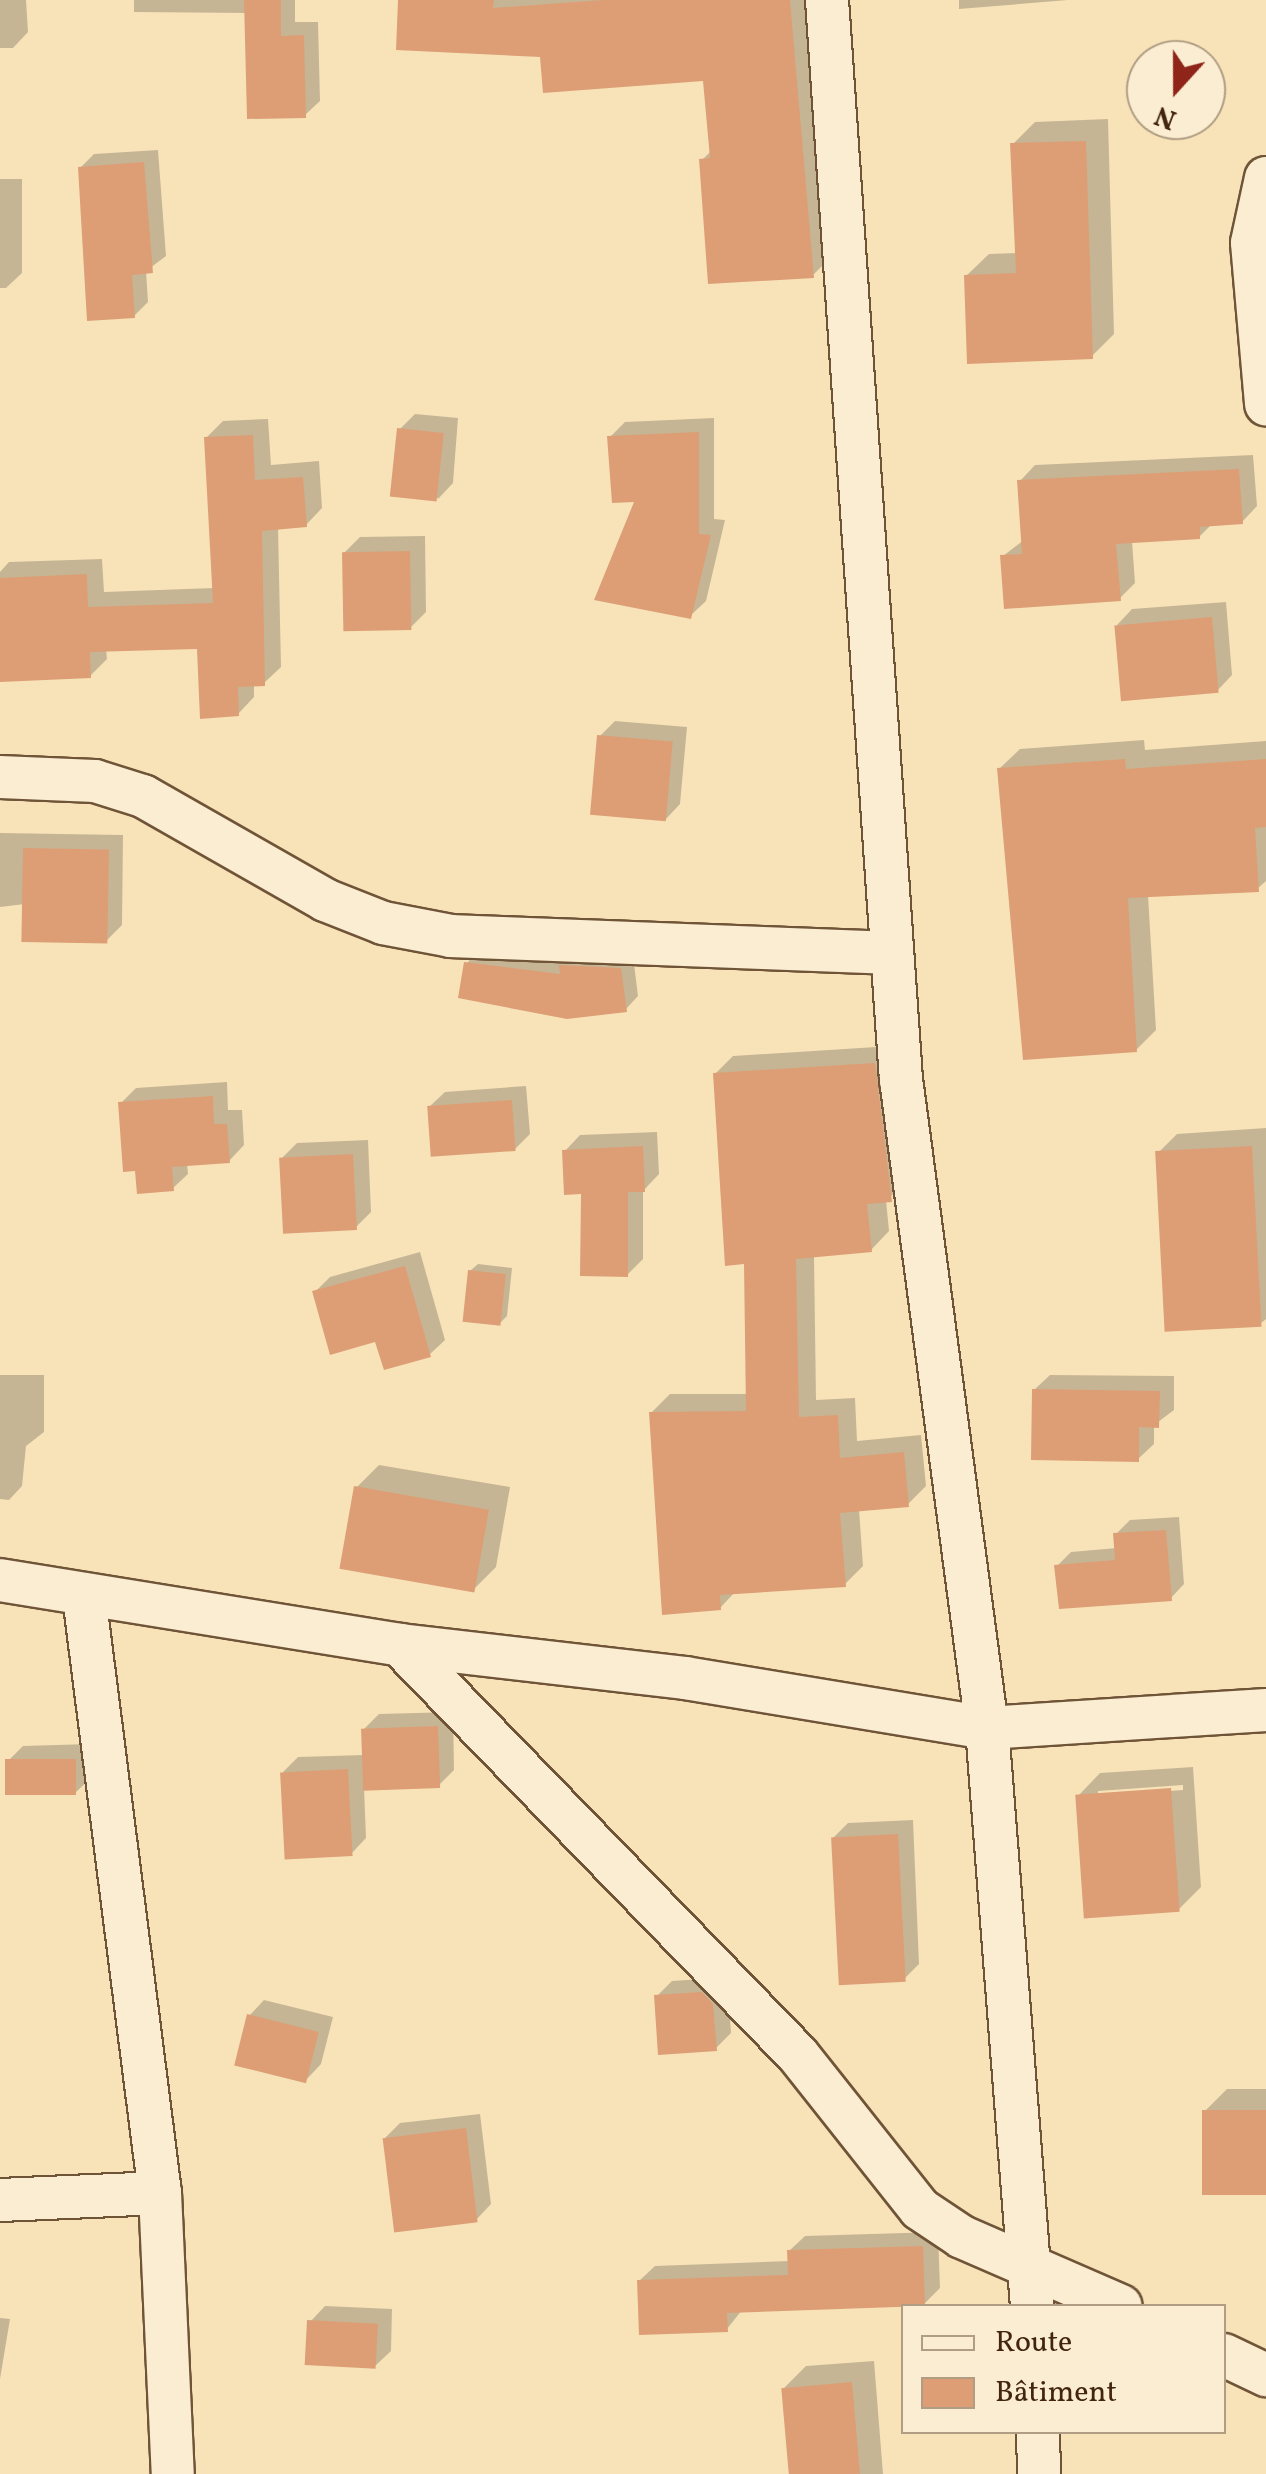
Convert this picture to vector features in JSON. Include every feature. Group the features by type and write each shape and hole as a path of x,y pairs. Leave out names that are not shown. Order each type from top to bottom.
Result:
{"street":[{"path":"827,0 901,1079 986,1728 1032,2304"},
{"path":"1266,178 1252,243 1266,404"},
{"path":"0,778 95,781 143,796 325,900 383,923 451,936 892,953"},
{"path":"0,1580 400,1645 685,1678 986,1728 1266,1710"},
{"path":"84,1596 160,2193 173,2474"},
{"path":"400,1645 798,2055 920,2210 962,2237 1029,2262 1118,2304"},
{"path":"0,2200 160,2193"},
{"path":"1226,2356 1266,2376"},
{"path":"1038,2434 1039,2474"}],"building":[{"path":"244,0 281,0 281,36 304,35 306,118 247,119"},
{"path":"398,0 494,0 493,8 603,0 790,0 814,278 708,284 699,159 710,158 703,81 543,93 540,57 396,50"},
{"path":"1086,141 1093,359 967,364 964,275 1016,273 1010,143"},
{"path":"144,162 153,273 132,275 135,318 87,321 78,167"},
{"path":"397,428 444,433 437,502 390,497"},
{"path":"699,432 699,534 711,535 691,619 594,600 634,502 612,503 607,436"},
{"path":"253,435 255,480 303,477 307,527 262,531 265,686 238,687 239,716 200,719 197,649 90,652 91,678 0,682 0,578 87,574 88,607 213,603 204,437"},
{"path":"1239,469 1243,524 1200,527 1200,539 1116,544 1121,601 1004,609 1000,555 1022,554 1017,480"},
{"path":"410,551 411,630 343,631 342,552"},
{"path":"1212,617 1219,693 1121,701 1114,626"},
{"path":"597,735 673,742 666,821 590,815"},
{"path":"1125,759 1126,769 1266,759 1266,827 1255,828 1259,892 1128,898 1137,1052 1023,1060 997,768"},
{"path":"23,848 109,850 107,943 21,942"},
{"path":"464,962 560,974 559,965 621,968 627,1012 567,1019 458,998"},
{"path":"875,1063 892,1202 867,1204 872,1252 796,1259 799,1417 838,1415 840,1458 904,1452 909,1507 840,1513 846,1587 720,1595 721,1610 662,1615 649,1412 746,1411 744,1264 725,1266 713,1073"},
{"path":"213,1096 214,1124 227,1124 230,1163 172,1167 174,1191 137,1194 135,1171 123,1172 118,1102"},
{"path":"512,1100 516,1151 431,1157 427,1106"},
{"path":"643,1146 645,1192 628,1192 628,1277 580,1276 581,1194 564,1195 562,1150"},
{"path":"1252,1146 1261,1327 1165,1332 1155,1151"},
{"path":"353,1154 357,1230 283,1234 279,1158"},
{"path":"405,1266 431,1357 384,1370 375,1342 330,1355 312,1291"},
{"path":"468,1270 506,1274 500,1326 463,1322"},
{"path":"1032,1389 1160,1391 1159,1428 1139,1427 1139,1462 1031,1460"},
{"path":"354,1486 489,1510 474,1593 339,1569"},
{"path":"1166,1530 1172,1601 1059,1609 1054,1565 1115,1560 1113,1533"},
{"path":"438,1726 440,1788 363,1791 361,1729"},
{"path":"5,1759 76,1759 76,1795 5,1795"},
{"path":"348,1769 353,1856 285,1859 280,1773"},
{"path":"1171,1788 1180,1912 1084,1918 1075,1795"},
{"path":"898,1834 906,1982 839,1985 831,1838"},
{"path":"702,1992 713,2004 717,2051 658,2055 654,1995"},
{"path":"247,2014 319,2032 306,2083 234,2065"},
{"path":"1202,2110 1266,2110 1266,2195 1202,2195"},
{"path":"466,2128 478,2222 394,2233 383,2138"},
{"path":"923,2246 925,2304 727,2313 728,2332 639,2335 637,2280 788,2275 787,2250"},
{"path":"307,2320 378,2324 376,2369 305,2365"},
{"path":"852,2382 860,2474 789,2474 781,2388"}]}
